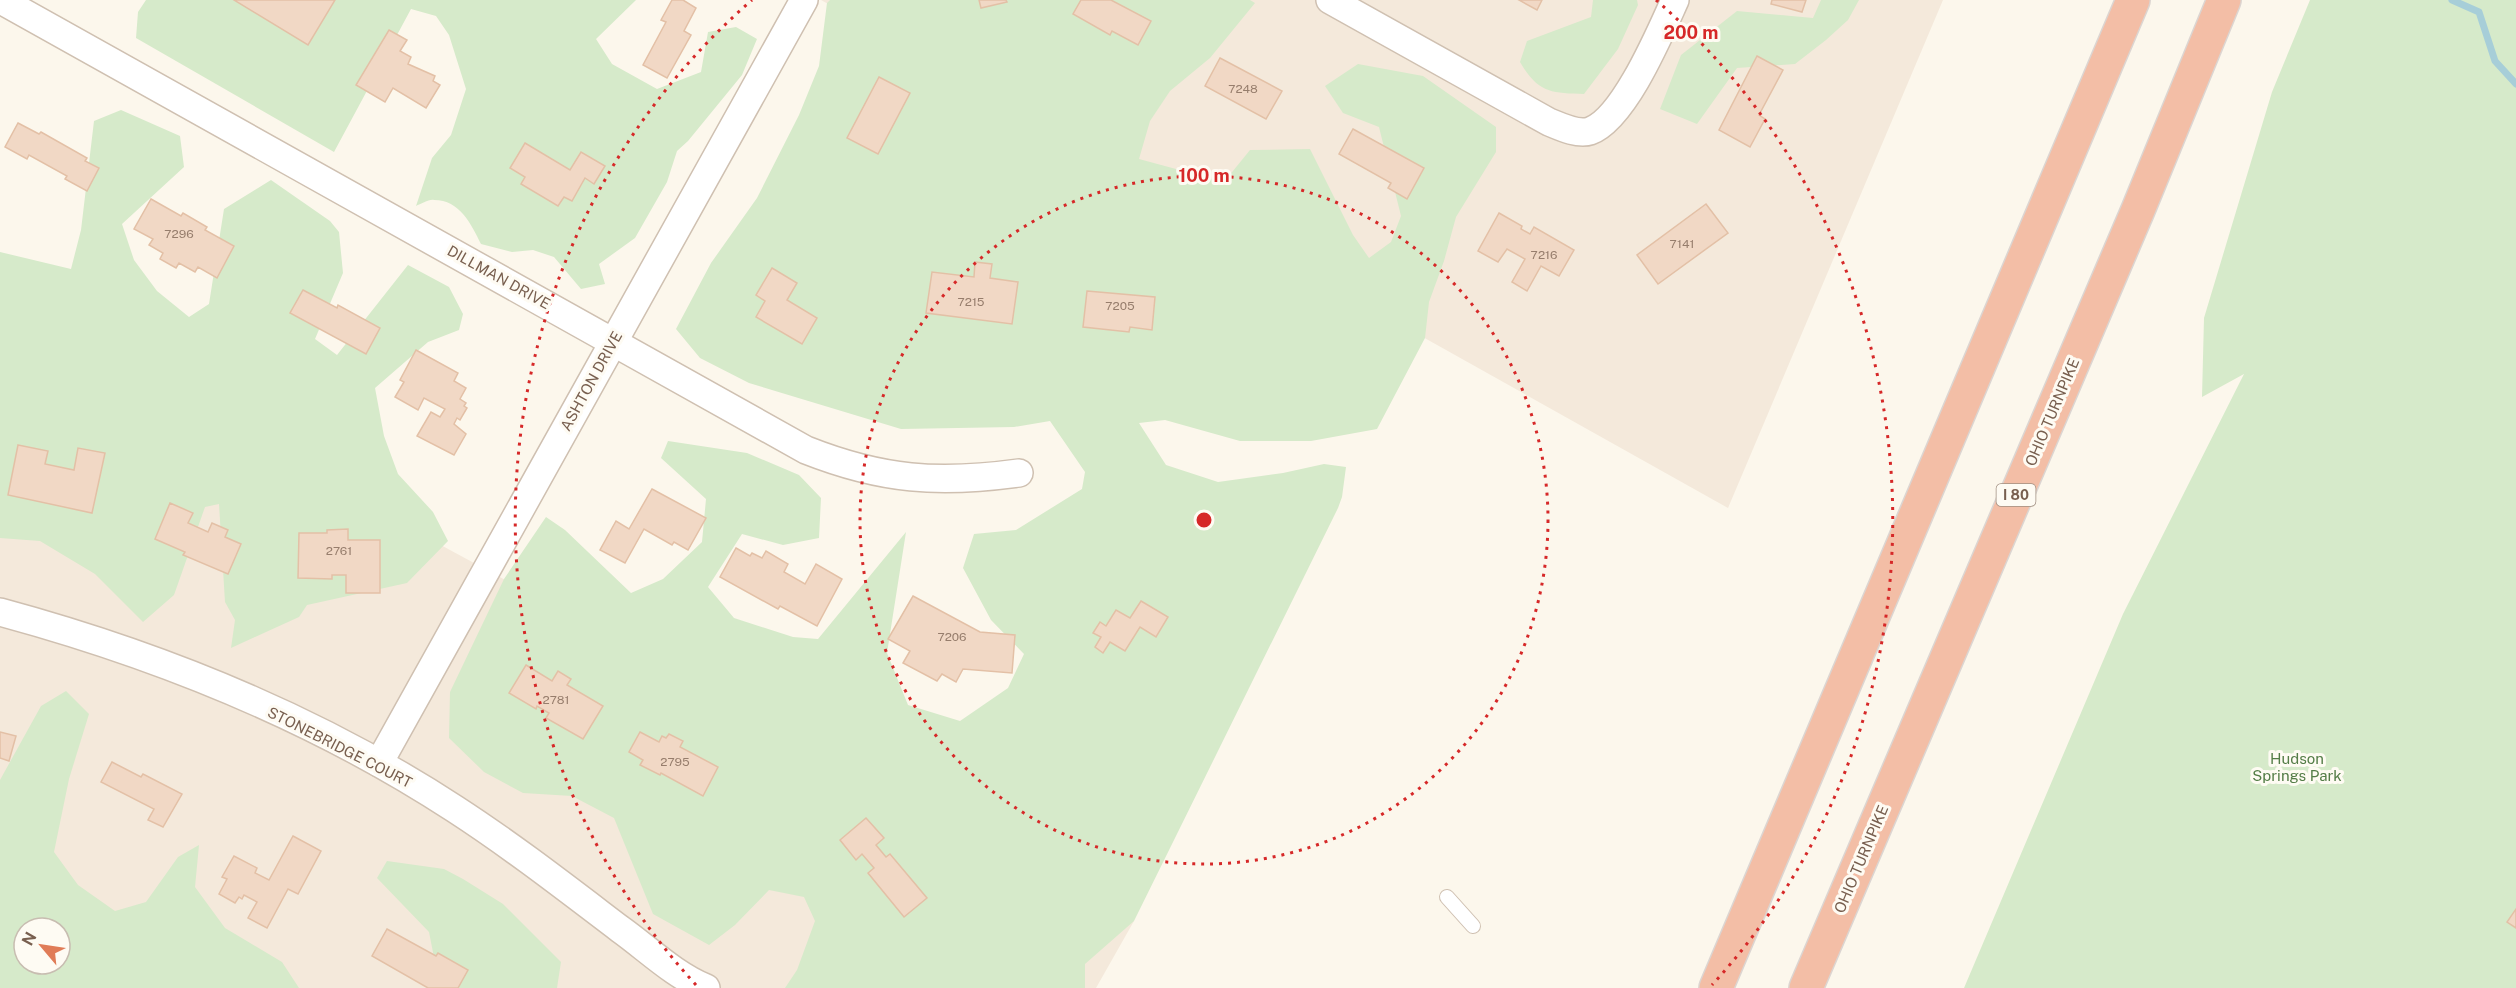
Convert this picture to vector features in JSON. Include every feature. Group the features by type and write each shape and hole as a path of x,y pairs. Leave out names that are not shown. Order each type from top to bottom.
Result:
{"highway":[{"path":"1716,988 2133,0"},
{"name":"OHIO TURNPIKE","path":"1806,988 2133,221 2224,0"}],"street":[{"name":"DILLMAN DRIVE","path":"1,0 613,340 806,450 842,464 905,478 989,477 1019,473"},
{"name":"ASHTON DRIVE","path":"379,763 804,0"},
{"path":"1330,0 1550,122 1570,130 1588,132 1603,123 1622,104 1675,0"},
{"name":"STONEBRIDGE COURT","path":"0,612 49,625 195,677 309,728 379,763 455,809 538,867 669,967 706,988"}],"lane":[{"path":"1447,897 1473,926"}],"shaded area":[{"path":"821,0 1943,0 1728,508"},
{"path":"0,306 1134,921 1096,988 0,988"}],"green space":[{"path":"146,0 636,0 596,39 612,64 657,89 701,72 708,32 736,27 757,39 742,75 688,141 677,151 667,182 635,238 599,264 605,284 581,289 554,257 533,250 512,252 481,244 464,214 451,204 432,200 416,206 432,158 451,135 466,89 449,35 436,16 411,9 334,152 136,38 138,12"},
{"path":"830,0 1250,0 1255,3 1210,58 1170,91 1150,121 1139,159 1224,182 1250,150 1310,149 1353,235 1369,258 1391,242 1401,216 1379,127 1343,113 1325,86 1358,64 1423,76 1496,127 1496,152 1456,217 1444,261 1429,302 1425,338 1377,429 1311,441 1240,441 1165,420 1139,423 1166,465 1218,482 1283,473 1324,464 1346,467 1342,497 1338,508 1134,921 1085,964 1085,988 785,988 797,970 815,921 804,897 769,890 735,925 709,945 653,914 614,818 572,796 523,793 484,772 449,738 450,692 504,579 546,517 565,530 631,593 663,579 702,542 706,499 661,458 668,441 747,453 799,475 821,498 819,538 783,545 742,534 708,587 734,618 793,637 818,639 906,532 887,653 908,705 960,721 1008,688 1024,654 991,620 963,568 974,534 1016,530 1082,489 1085,472 1050,421 1014,427 901,429 749,383 700,358 676,329 711,263 757,198 799,115 819,66 827,3"},
{"path":"1593,0 1637,0 1638,5 1618,49 1584,94 1554,92 1539,85 1520,62 1527,41 1591,17"},
{"path":"1821,0 1859,0 1848,20 1795,64 1737,68 1697,124 1660,109 1681,55 1737,11 1813,18"},
{"name":"Hudson Springs Park","path":"2310,0 2516,0 2516,988 1964,988 2123,614 2244,374 2202,397 2204,318 2272,92"},
{"path":"121,110 180,136 184,167 122,224 134,260 157,291 189,317 209,304 224,209 271,180 330,221 339,232 343,273 315,339 337,355 408,265 449,287 463,314 459,330 428,342 375,388 384,436 398,474 433,512 448,541 407,583 307,605 299,617 231,648 235,620 225,602 219,504 205,507 174,595 143,622 95,574 40,541 0,538 0,252 71,269 81,230 94,121"},
{"path":"66,691 89,714 69,779 54,852 78,885 115,911 146,902 178,857 199,845 195,887 225,928 282,962 299,988 0,988 0,780 41,706"},
{"path":"387,861 444,869 503,904 561,962 557,988 440,988 429,932 377,878"}],"building":[{"path":"234,0 335,0 308,45"},
{"path":"672,0 683,0 696,8 684,31 691,35 667,78 643,65 666,22 661,20"},
{"path":"979,0 1006,0 1007,2 981,8"},
{"path":"1081,0 1111,0 1151,21 1138,45 1112,31 1110,35 1073,14"},
{"path":"1519,0 1542,0 1537,10"},
{"path":"1772,0 1806,0 1802,12 1771,4"},
{"path":"389,30 407,40 400,51 411,57 408,64 435,76 433,81 440,85 426,108 393,88 385,102 356,85"},
{"path":"1757,56 1783,70 1759,115 1765,119 1750,147 1719,130"},
{"path":"1220,58 1282,91 1266,119 1205,86"},
{"path":"879,77 910,93 878,154 847,138"},
{"path":"18,123 39,134 41,132 87,158 85,161 99,168 87,191 65,179 67,176 29,155 27,159 5,147"},
{"path":"1353,129 1424,168 1407,199 1388,188 1391,183 1339,154"},
{"path":"525,143 570,170 581,152 605,166 594,184 585,178 572,201 564,197 558,206 521,184 525,177 510,168"},
{"path":"151,199 181,216 183,213 207,227 205,230 234,246 217,278 198,267 195,272 179,263 176,268 160,259 163,253 149,245 153,239 134,229"},
{"path":"1706,204 1728,233 1658,284 1637,255"},
{"path":"1499,213 1522,226 1521,229 1530,234 1534,227 1574,250 1559,276 1541,266 1527,291 1512,282 1525,259 1507,249 1498,262 1478,251"},
{"path":"975,262 992,264 990,278 1018,282 1012,324 926,313 932,272 974,277"},
{"path":"772,268 797,283 787,300 817,318 802,344 756,317 765,301 756,295"},
{"path":"303,290 337,308 338,305 380,328 366,354 290,313"},
{"path":"1087,291 1155,297 1152,330 1130,327 1129,332 1083,327"},
{"path":"416,350 458,373 454,381 466,388 460,399 466,403 464,406 467,408 460,420 457,418 454,424 466,434 454,455 417,436 431,412 440,417 445,409 424,398 418,410 395,397 404,382 400,380"},
{"path":"18,445 48,451 45,464 74,470 78,448 105,453 92,513 8,495"},
{"path":"652,489 706,518 688,550 674,542 672,545 644,529 625,563 600,550 616,521 629,529"},
{"path":"170,503 193,513 188,523 208,532 212,523 228,530 225,537 241,544 228,574 183,555 185,552 155,539"},
{"path":"348,529 348,540 380,540 380,593 346,593 346,575 332,575 332,579 298,578 299,533 327,533 327,530"},
{"path":"736,548 750,556 752,553 762,558 766,551 788,564 784,572 805,584 816,564 842,579 817,626 780,606 778,609 720,577"},
{"path":"913,596 980,632 1015,635 1012,673 963,669 956,682 942,674 937,681 903,663 910,651 888,639"},
{"path":"1141,601 1168,617 1156,637 1140,627 1125,651 1110,642 1103,653 1095,647 1101,637 1093,633 1100,622 1106,626 1116,610 1130,618"},
{"path":"526,665 552,681 558,671 571,679 567,685 603,706 583,739 546,718 549,713 537,706 536,709 509,693"},
{"path":"0,732 16,736 9,761 0,758"},
{"path":"640,732 659,742 662,736 666,738 669,734 683,741 680,747 718,767 703,796 661,773 660,775 640,765 643,760 629,752"},
{"path":"112,762 141,777 143,774 182,794 163,827 148,820 154,809 101,782"},
{"path":"866,818 884,838 876,845 886,857 890,854 927,898 904,917 868,873 874,868 862,854 856,860 840,840"},
{"path":"293,836 321,851 298,894 288,889 267,928 248,918 257,902 244,895 242,899 239,897 235,903 219,894 227,879 222,877 234,856 257,868 255,873 269,880"},
{"path":"2516,909 2516,928 2507,922"},
{"path":"387,929 436,956 438,953 468,970 458,988 428,988 372,956"}],"waterway":[{"path":"2452,0 2479,12 2495,61 2516,84"}]}
